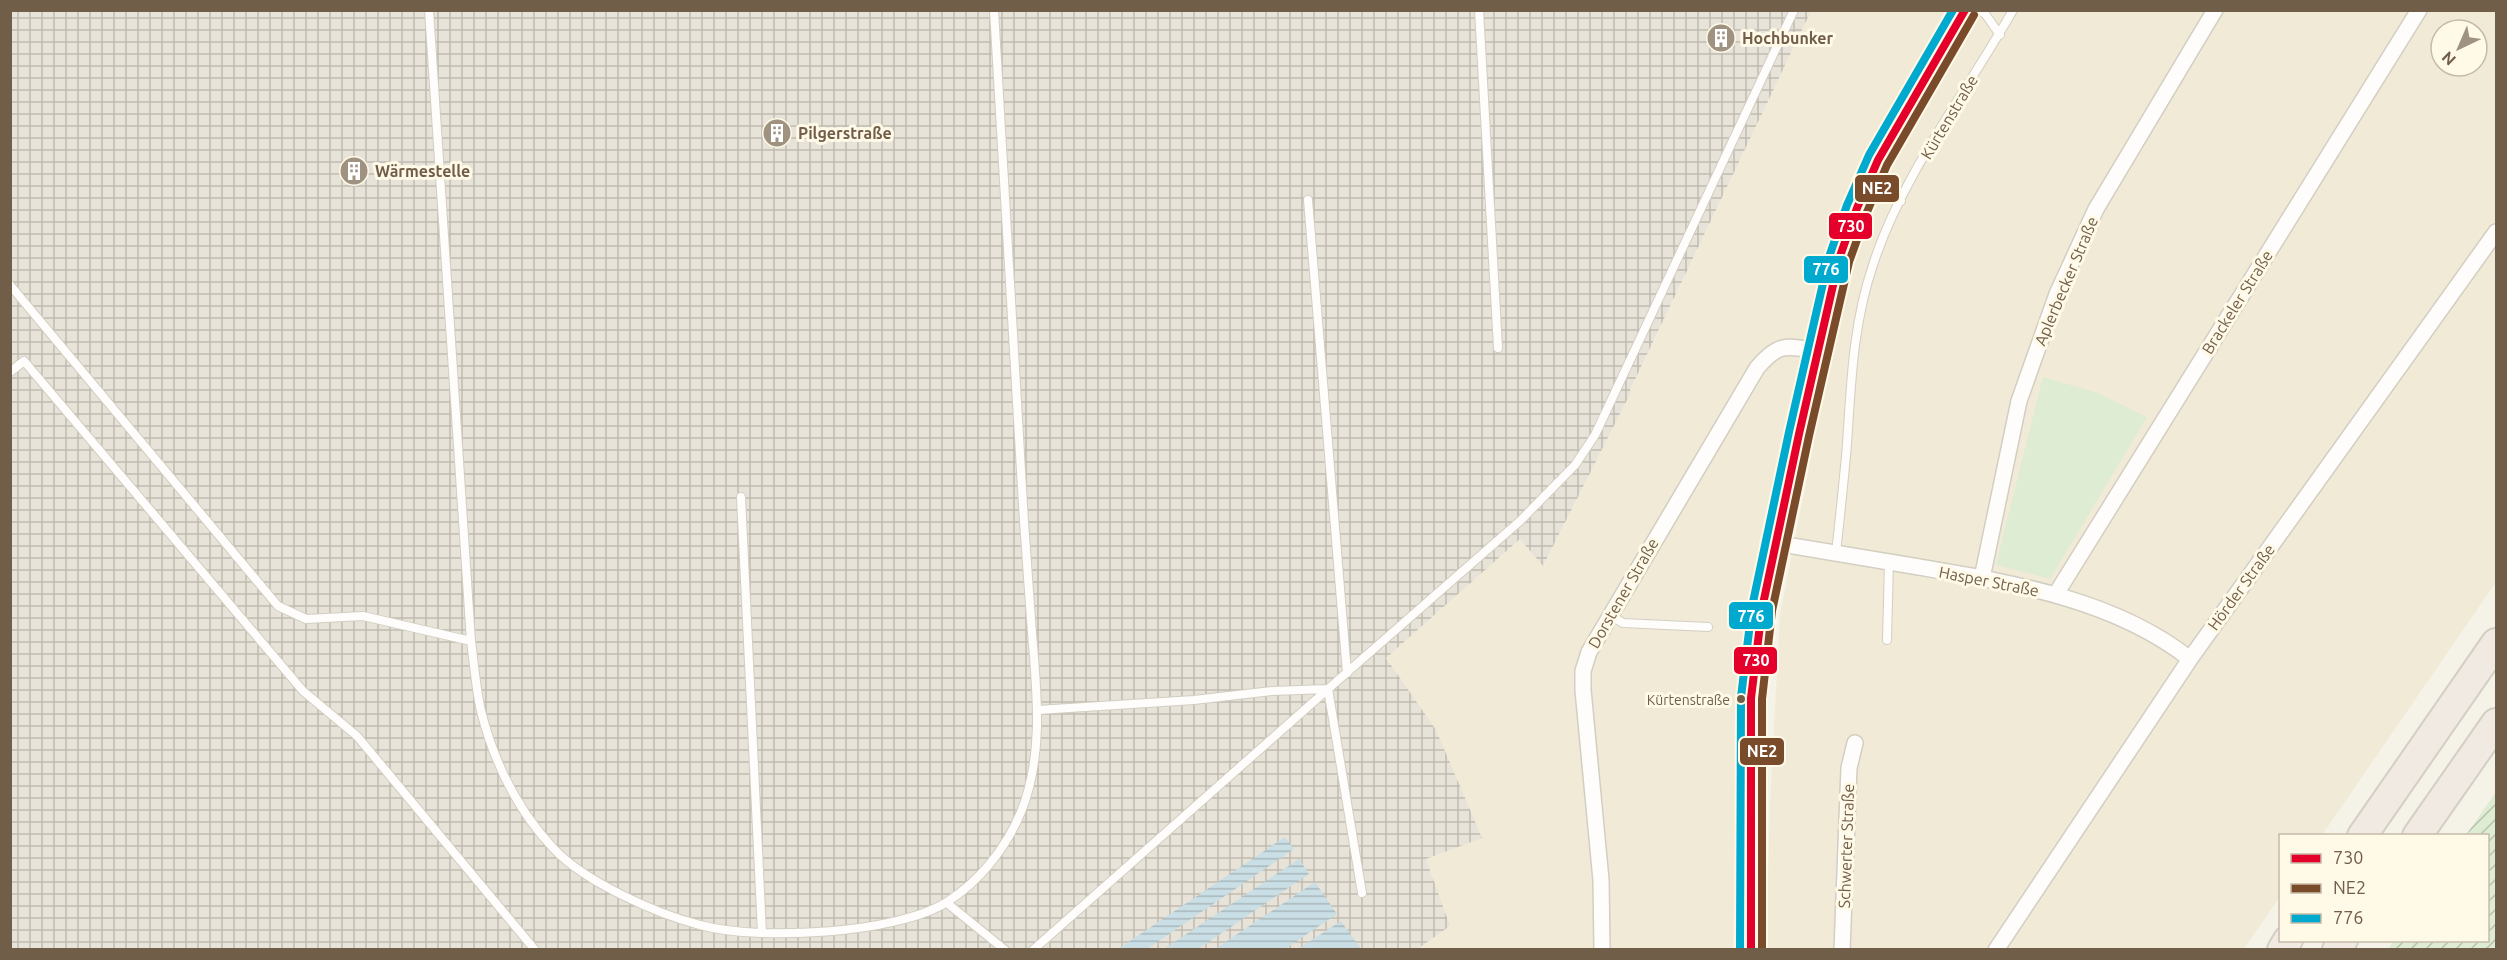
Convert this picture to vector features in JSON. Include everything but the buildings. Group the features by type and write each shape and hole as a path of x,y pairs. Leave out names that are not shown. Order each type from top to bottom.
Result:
{"highway":[{"path":"2362,834 2496,643"},
{"path":"2418,834 2496,723"}],"main road":[{"path":"1751,950 1751,698 1762,609 1818,351 1839,259 1864,190 1878,160 1965,10"}],"street":[{"name":"Aplerbecker Straße","path":"1982,578 2019,401 2056,294 2096,209 2215,10"},
{"name":"Brackeler Straße","path":"2056,594 2419,10"},
{"name":"Hörder Straße","path":"1996,950 2190,659 2496,232"},
{"name":"Dorstener Straße","path":"1602,950 1601,880 1582,690 1583,671 1588,652 1757,368 1775,349 1792,347 1818,351"},
{"name":"Hasper Straße","path":"1775,543 1889,561 2056,594 2127,621 2166,640 2190,659"},
{"name":"Schwerter Straße","path":"1842,950 1849,768 1855,743"}],"lane":[{"path":"429,10 471,641 481,711 500,768 524,814 557,852 621,894 665,914 704,926 762,933 822,932 879,925 922,914 946,903 976,880 1002,848 1021,813 1033,772 1038,711 994,10"},
{"path":"1479,10 1498,348"},
{"path":"1033,950 1520,521 1575,465 1595,435 1794,10"},
{"path":"1980,10 2000,35"},
{"name":"Kürtenstraße","path":"1836,553 1844,479 1851,368 1857,328 1873,264 1901,201 1950,113 2000,35 2013,10"},
{"path":"1864,190 1884,193 1901,201"},
{"path":"1308,200 1347,674"},
{"path":"10,285 278,606 306,619 363,616 471,641"},
{"path":"10,372 24,361 303,691 357,736 535,950"},
{"path":"741,497 762,933"},
{"path":"1887,640 1889,561"},
{"path":"1610,615 1623,623 1708,627"},
{"path":"1038,711 1194,700 1272,691 1328,689"},
{"path":"1328,689 1362,893"},
{"path":"946,903 1005,950"}],"shaded area":[{"path":"10,11 1811,11 1631,392 1543,566 1520,539 1386,658 1436,730 1482,838 1426,859 1450,926 1416,950 11,949"},
{"path":"1811,11 1946,11 1866,154 1817,294 1760,539 1739,670 1733,949 1416,949 1450,926 1426,859 1481,838 1386,658 1520,539 1544,565 1631,392"},
{"path":"1981,11 2496,11 2496,582 2323,834 2279,834 2279,897 2244,949 1766,950 1770,805 1780,615 1830,360 1854,266 1886,171"}],"green space":[{"path":"2043,377 2098,393 2147,417 2050,579 1996,565"},
{"path":"2496,792 2496,949 2388,949 2393,942 2489,942 2489,834 2467,834"}],"water":[{"path":"1285,837 1294,849 1147,949 1118,949"},
{"path":"1299,859 1309,874 1198,949 1164,949"},
{"path":"1315,882 1337,914 1285,949 1215,949"},
{"path":"1341,921 1361,949 1298,949"}],"transit line":[{"name":"776","path":"1740,950 1741,697 1752,607 1789,432 1829,257 1847,205 1869,155 1953,10"},
{"name":"730","path":"1751,950 1751,698 1762,609 1799,434 1839,259 1857,208 1878,160 1965,10"},
{"name":"NE2","path":"1762,950 1762,699 1772,611 1809,436 1849,262 1867,212 1887,165 1974,15"}],"place":[{"name":"Hochbunker","path":"1721,38"},
{"name":"Pilgerstraße","path":"777,133"},
{"name":"Wärmestelle","path":"354,171"},
{"name":"Kürtenstraße","path":"1741,699"}]}
